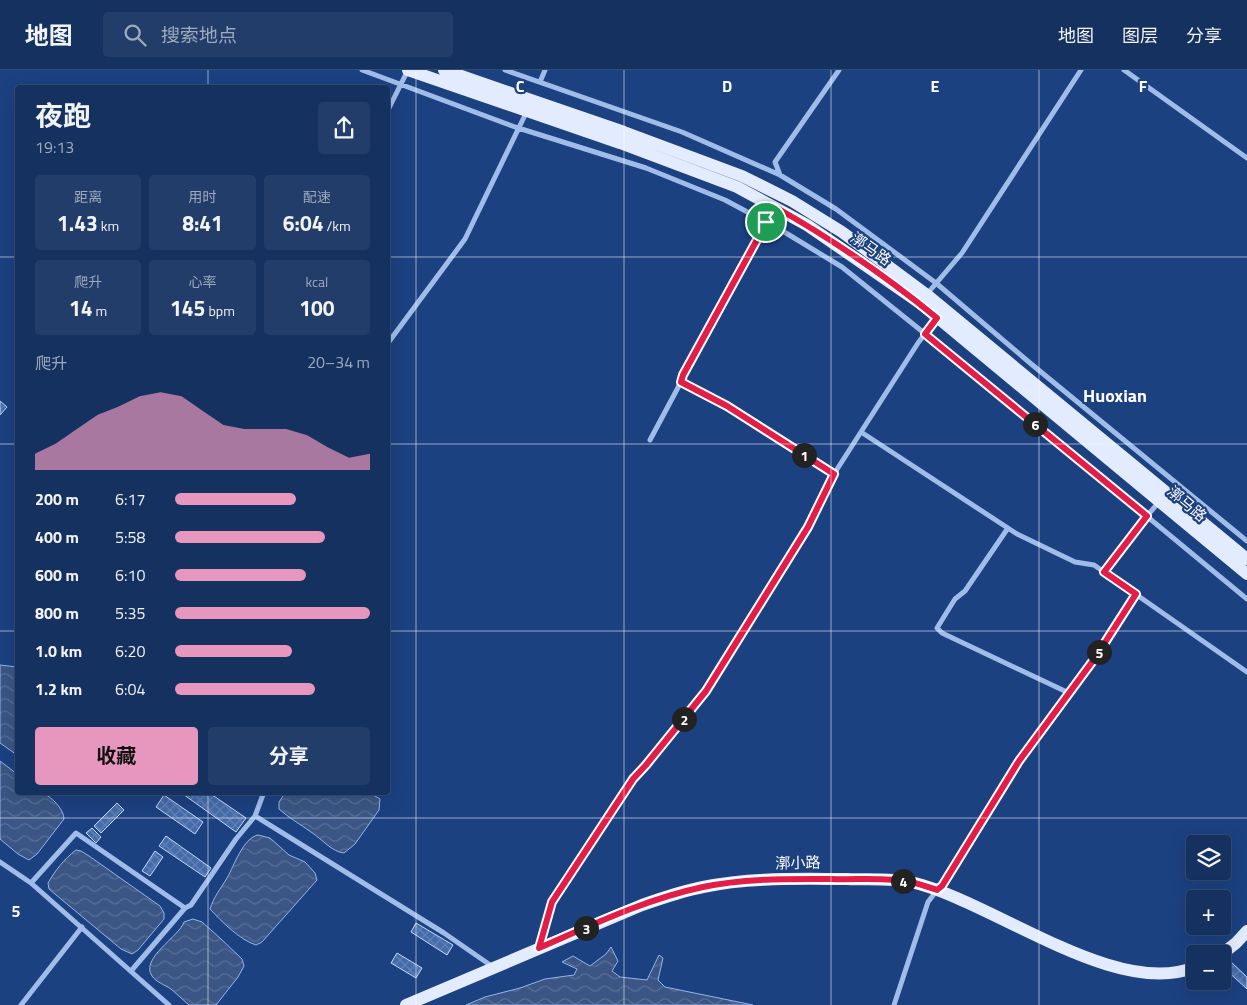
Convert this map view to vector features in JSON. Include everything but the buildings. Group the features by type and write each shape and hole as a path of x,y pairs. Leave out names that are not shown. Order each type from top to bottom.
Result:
{"main road":[{"name":"漷马路","path":"408,70 738,187 807,225 923,299 937,318 1247,574"},
{"name":"漷马路","path":"444,70 624,132 742,176 792,201 842,232 1247,559"},
{"name":"漷小路","path":"406,1005 616,915 664,897 728,883 800,879 910,882 937,890 1076,953 1110,966 1143,973 1161,973 1186,969"},
{"path":"1231,947 1247,931"}],"street":[{"path":"362,70 519,128 646,168 725,200 842,267 1247,599"},
{"path":"390,106 408,70"},
{"path":"505,70 682,132 780,175 836,208 936,283 1030,363 1247,541"},
{"path":"540,82 545,70"},
{"path":"780,175 775,162 839,70"},
{"path":"923,299 962,253 1081,70"},
{"path":"1124,70 1247,158"},
{"path":"390,339 465,239 527,111"},
{"path":"650,440 687,367 775,207"},
{"path":"539,948 552,902 633,779 706,691 808,527 834,474 937,318"},
{"path":"681,382 727,406 834,474"},
{"path":"861,432 1008,528 1075,562 1094,565 1247,672"},
{"path":"1104,572 1160,502"},
{"path":"1008,528 971,582 955,599 937,628 942,633 1069,693"},
{"path":"894,1005 928,902 942,886 1019,761 1095,658 1136,594"},
{"path":"131,971 185,908 191,905 236,839 255,816 263,795"},
{"path":"255,816 444,933 493,967"},
{"path":"31,883 76,834 185,908"},
{"path":"0,862 31,883 169,1005"},
{"path":"21,1005 82,927"}],"water":[{"path":"0,665 15,667 15,754 0,743"},
{"path":"0,761 15,772 15,795 46,795 62,811 64,819 37,854 29,860 18,854 0,839"},
{"path":"284,795 373,795 380,799 379,810 355,844 344,853 331,848 279,809 279,802"},
{"path":"258,835 270,838 289,855 305,862 315,873 317,880 262,942 256,945 238,935 210,909 243,847 253,837"},
{"path":"76,850 89,856 160,906 164,913 164,919 138,950 132,954 121,949 49,889 48,883 54,874"},
{"path":"193,919 202,922 220,938 242,959 244,966 238,977 216,1005 189,1005 171,989 158,982 152,976 150,969 151,962 156,955 181,928 184,922"},
{"path":"611,947 618,961 612,971 620,977 647,980 659,955 663,958 658,980 665,987 753,1005 466,1005 485,997 545,979 574,975 577,969 562,962 573,956 590,966 606,954"}],"district":[{"name":"Huoxian","path":"1115,396"}],"route":[{"path":"775,207 837,245 920,304 937,318 925,334 1147,516 1104,572 1136,594 1095,658 1019,761 942,886 937,890 910,882 884,880 753,880 728,883 672,894 598,922 539,948 552,902 633,779 706,691 808,527 834,474 727,406 681,382 683,375 766,222 775,207"}]}
